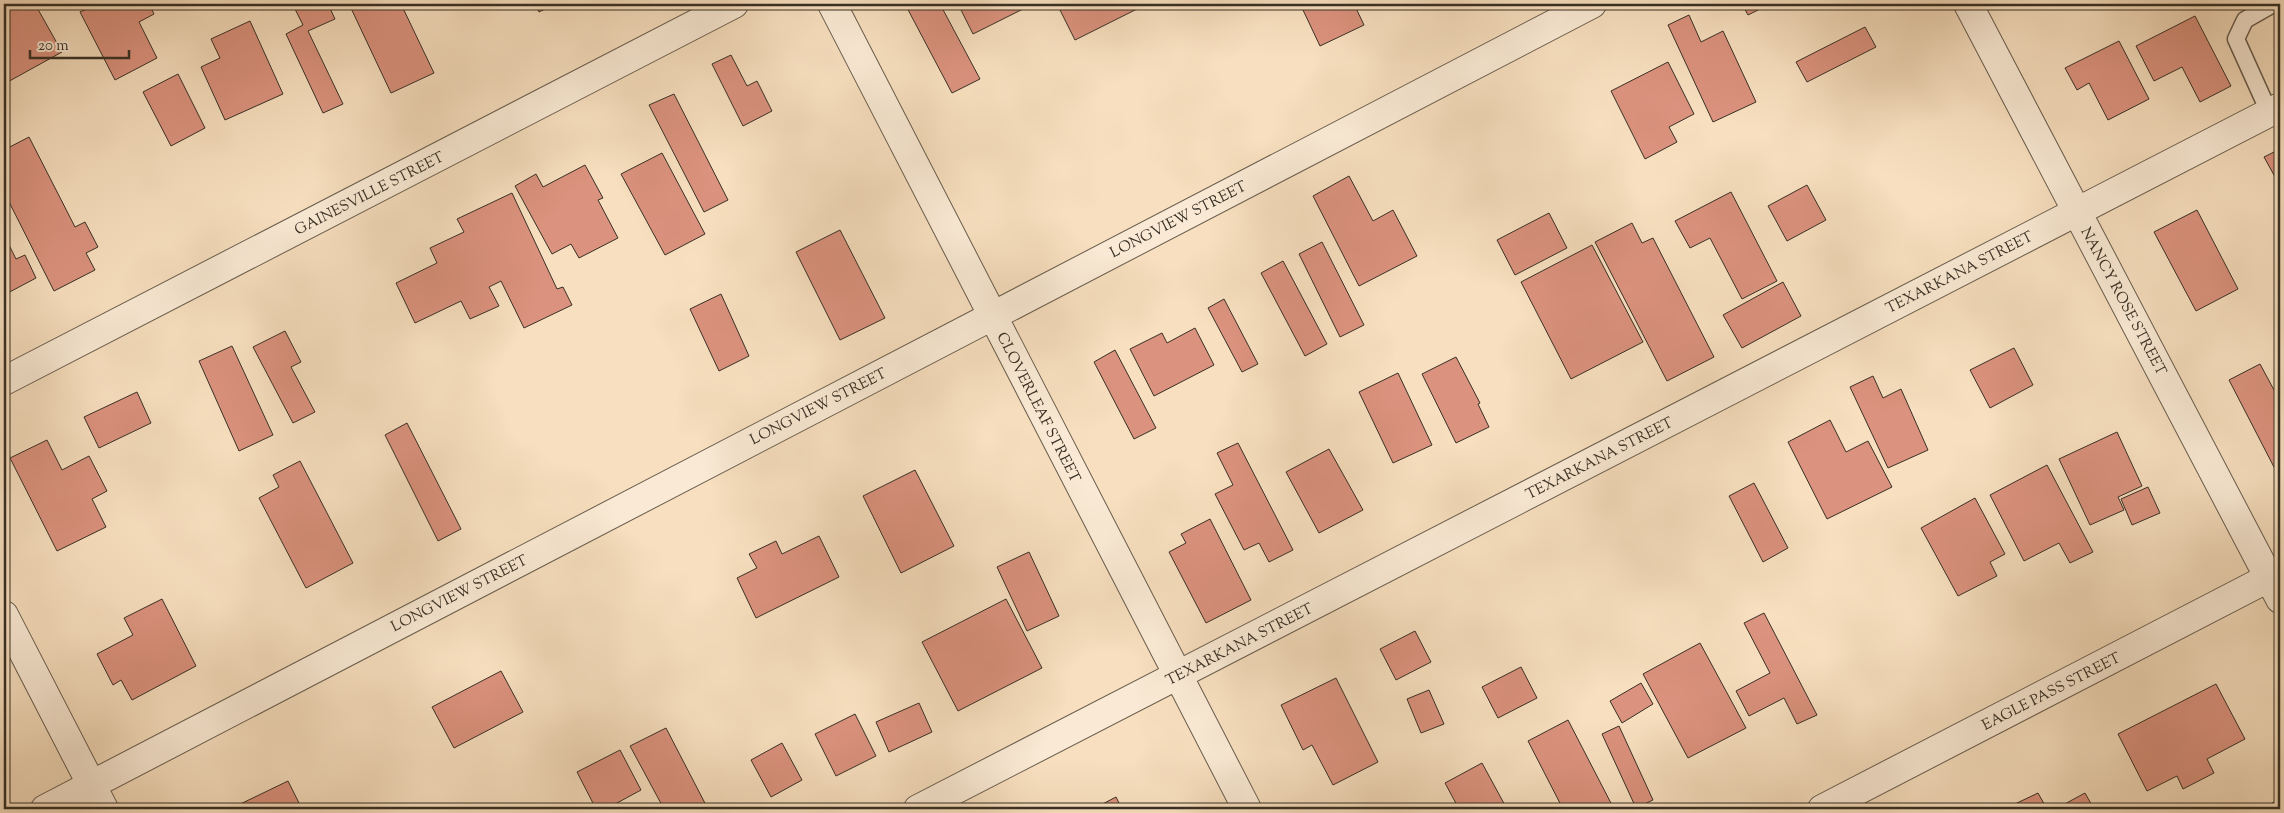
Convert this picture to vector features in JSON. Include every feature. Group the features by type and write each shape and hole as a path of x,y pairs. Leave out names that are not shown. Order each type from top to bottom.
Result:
{"street":[{"name":"GAINESVILLE STREET","path":"4,382 734,4"},
{"name":"CLOVERLEAF STREET","path":"832,4 1247,809"},
{"name":"LONGVIEW STREET","path":"45,809 1592,4"},
{"name":"NANCY ROSE STREET","path":"1968,4 2076,211 2277,583"},
{"name":"TEXARKANA STREET","path":"918,809 2275,109"},
{"name":"EAGLE PASS STREET","path":"1822,809 2277,583"},
{"path":"4,615 104,809"}],"lane":[{"path":"2273,4 2245,20 2236,39 2275,109"}],"building":[{"path":"4,4 12,4 15,9 24,4 35,4 62,52 4,84"},
{"path":"97,4 149,4 154,14 139,22 157,58 115,80 80,12"},
{"path":"259,4 274,4 262,10"},
{"path":"328,4 335,19 308,31 343,104 323,113 286,34 303,25 293,5"},
{"path":"349,4 401,4 434,73 391,93"},
{"path":"535,4 555,4 539,12"},
{"path":"905,4 940,4 980,79 952,93"},
{"path":"958,4 1033,4 973,34"},
{"path":"1057,4 1147,4 1075,40"},
{"path":"1317,4 1354,4 1364,25 1320,46 1303,10"},
{"path":"1742,4 1770,4 1748,15"},
{"path":"1689,15 1701,42 1723,31 1756,102 1713,122 1668,25"},
{"path":"2195,16 2231,86 2200,102 2182,67 2154,81 2136,46"},
{"path":"250,21 283,94 225,120 201,67 220,58 211,39"},
{"path":"1865,27 1876,47 1807,82 1796,62"},
{"path":"2119,41 2149,99 2108,120 2089,83 2077,90 2065,68"},
{"path":"731,55 747,86 757,81 772,111 743,126 712,64"},
{"path":"1668,62 1694,114 1669,127 1677,142 1645,159 1611,91"},
{"path":"178,74 205,128 171,146 143,92"},
{"path":"674,94 728,200 704,212 649,105"},
{"path":"29,137 75,227 85,222 98,247 86,253 95,270 54,291 4,192 4,150"},
{"path":"2280,149 2280,183 2279,184 2264,157"},
{"path":"662,153 705,234 665,255 621,174"},
{"path":"585,165 603,198 598,200 618,238 579,258 571,244 552,254 515,186 536,174 543,187"},
{"path":"1349,176 1373,221 1393,210 1417,256 1359,286 1313,196"},
{"path":"1807,185 1826,220 1787,241 1768,206"},
{"path":"1731,192 1777,281 1742,299 1710,238 1690,248 1675,221"},
{"path":"512,193 557,289 563,287 572,305 524,328 501,281 489,287 499,306 470,319 461,301 415,323 396,283 437,263 430,248 464,232 457,219"},
{"path":"2197,210 2238,289 2196,311 2154,232"},
{"path":"1549,213 1567,248 1515,275 1497,240"},
{"path":"1632,223 1642,243 1653,238 1714,357 1667,381 1595,242"},
{"path":"840,230 885,318 840,340 796,252"},
{"path":"4,235 16,259 25,255 36,278 4,295"},
{"path":"1322,242 1364,325 1340,337 1299,254"},
{"path":"1592,245 1643,342 1571,379 1521,282"},
{"path":"1283,261 1327,344 1305,356 1261,273"},
{"path":"1783,282 1801,316 1742,348 1723,315"},
{"path":"721,294 749,356 719,371 690,309"},
{"path":"1224,299 1258,364 1242,372 1208,308"},
{"path":"1195,328 1214,365 1154,396 1130,349 1162,333 1167,343"},
{"path":"285,331 301,362 291,367 315,412 293,423 253,347"},
{"path":"232,346 273,435 239,451 199,361"},
{"path":"2014,348 2033,385 1990,408 1970,370"},
{"path":"1115,350 1156,428 1134,439 1094,362"},
{"path":"1456,357 1480,403 1478,404 1489,427 1456,443 1422,374"},
{"path":"2260,364 2274,390 2280,386 2280,467 2275,469 2229,380"},
{"path":"1398,373 1432,445 1393,463 1359,392"},
{"path":"1873,376 1883,398 1901,389 1928,450 1888,468 1850,387"},
{"path":"137,392 151,423 99,448 84,417"},
{"path":"1830,420 1846,452 1868,441 1892,487 1827,519 1788,442"},
{"path":"407,423 461,529 438,541 385,435"},
{"path":"2117,432 2142,486 2118,497 2124,510 2090,525 2059,459"},
{"path":"47,440 62,470 89,456 107,491 92,499 106,527 57,551 10,458"},
{"path":"1238,443 1293,550 1269,562 1259,543 1244,550 1215,494 1233,485 1217,453"},
{"path":"1329,449 1363,510 1319,533 1286,472"},
{"path":"300,461 353,563 306,588 259,498 279,487 273,475"},
{"path":"2047,465 2093,552 2070,563 2059,543 2024,561 1990,495"},
{"path":"915,470 954,546 901,573 863,496"},
{"path":"1754,483 1788,548 1763,562 1729,496"},
{"path":"2148,487 2160,513 2132,525 2121,499"},
{"path":"1975,498 2005,554 1990,562 1997,576 1958,596 1921,528"},
{"path":"1210,519 1251,600 1206,623 1169,552 1186,543 1181,534"},
{"path":"819,536 839,577 756,618 737,578 757,568 749,554 776,541 782,554"},
{"path":"1029,552 1059,616 1027,631 997,567"},
{"path":"162,599 196,666 132,700 121,680 113,685 97,654 133,635 124,618"},
{"path":"1006,599 1042,668 958,711 922,642"},
{"path":"1764,613 1817,715 1797,724 1784,698 1749,716 1736,691 1770,673 1744,623"},
{"path":"1415,631 1431,662 1396,680 1380,649"},
{"path":"1700,643 1746,728 1688,758 1643,674"},
{"path":"1521,667 1537,698 1498,718 1482,687"},
{"path":"501,671 523,712 454,748 432,707"},
{"path":"1336,678 1378,762 1333,785 1312,745 1303,750 1281,705"},
{"path":"1641,683 1653,704 1622,723 1610,701"},
{"path":"2216,684 2245,739 2207,759 2214,773 2183,789 2177,776 2147,791 2118,734"},
{"path":"1429,690 1444,724 1421,733 1407,699"},
{"path":"919,703 932,732 889,752 876,722"},
{"path":"855,714 876,756 836,776 815,734"},
{"path":"1568,720 1614,809 1563,809 1528,741"},
{"path":"1619,726 1653,800 1636,808 1602,734"},
{"path":"666,728 708,809 664,809 630,746"},
{"path":"782,743 802,780 771,797 751,760"},
{"path":"620,750 641,790 606,809 596,809 577,772"},
{"path":"1482,763 1507,809 1459,809 1445,783"},
{"path":"288,781 302,809 230,809"},
{"path":"2038,793 2047,809 2018,809 2015,804"},
{"path":"2085,793 2094,809 2063,809 2061,806"},
{"path":"1116,797 1122,809 1093,809"},
{"path":"2280,799 2280,809 2261,809"}]}
